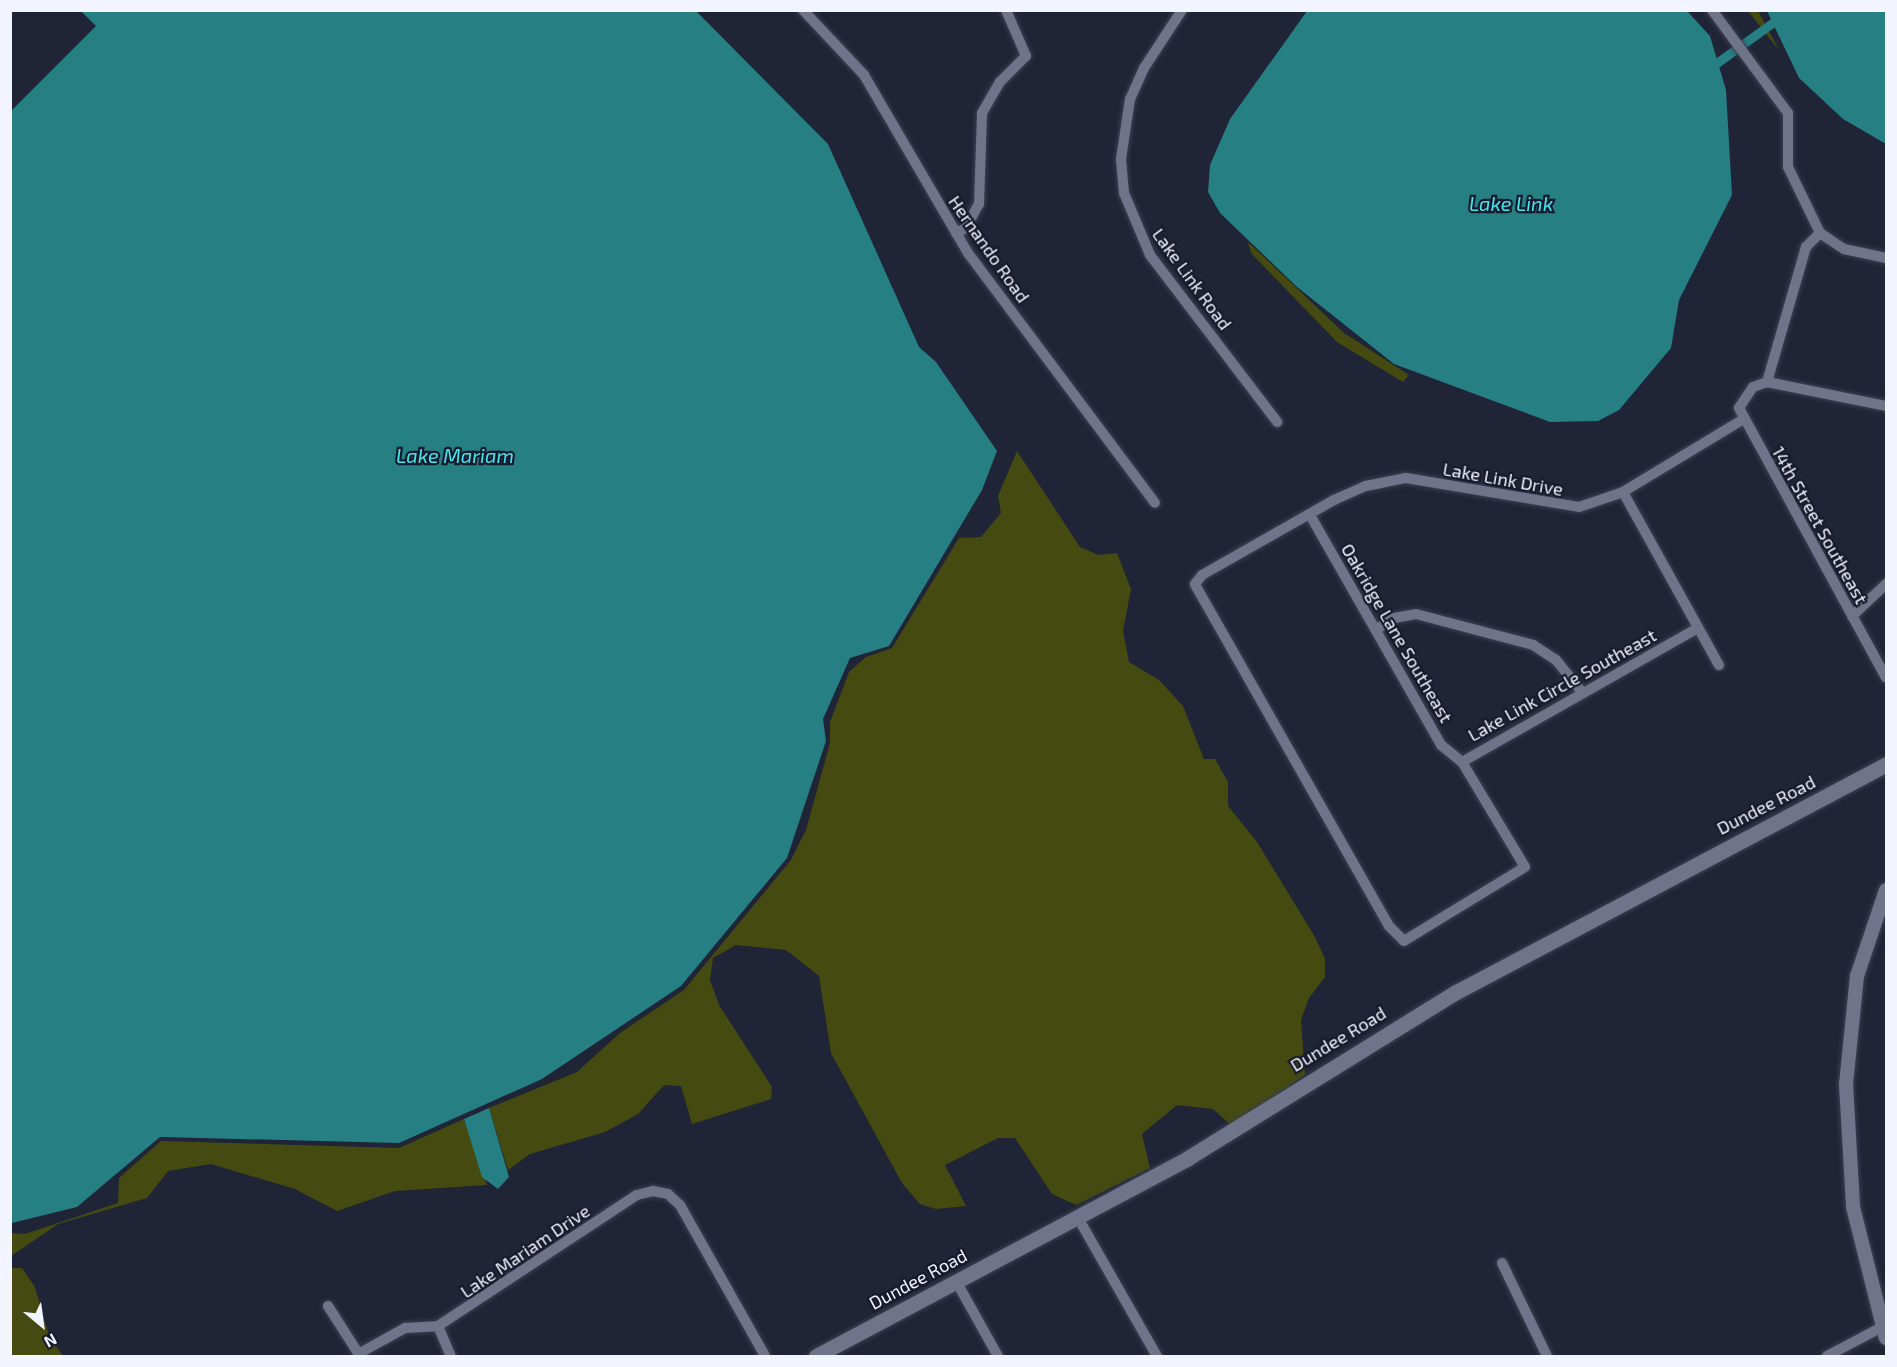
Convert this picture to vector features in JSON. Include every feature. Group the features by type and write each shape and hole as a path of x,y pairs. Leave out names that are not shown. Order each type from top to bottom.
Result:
{"main road":[{"name":"Dundee Road","path":"816,1356 1188,1158 1456,992 1887,764"}],"street":[{"name":"Hernando Road","path":"803,10 864,75 956,233 1155,503"},
{"path":"956,233 966,228 979,204 982,113 1000,82 1026,56 1006,10"},
{"name":"Lake Link Road","path":"1182,10 1144,68 1130,99 1121,159 1124,193 1150,255 1277,422"},
{"path":"1712,10 1788,113 1788,167 1820,233 1844,249 1887,258"},
{"path":"1742,420 1743,397 1767,382 1806,247 1820,233"},
{"path":"1767,382 1887,406"},
{"name":"Lake Link Drive","path":"1195,584 1310,515 1366,486 1406,478 1555,507 1579,507 1623,492 1742,420"},
{"name":"14th Street Southeast","path":"1742,420 1887,678"},
{"path":"1623,492 1719,665"},
{"name":"Oakridge Lane Southeast","path":"1310,515 1441,745 1462,762"},
{"name":"Lake Link Circle Southeast","path":"1195,584 1389,926 1404,941 1525,867 1462,762 1581,691 1698,628"},
{"path":"1852,616 1887,584"},
{"path":"1377,629 1394,618 1416,614 1533,645 1556,660 1581,691"},
{"path":"1827,1356 1884,1333 1852,1207 1846,1084 1857,976 1887,890"},
{"name":"Lake Mariam Drive","path":"438,1326 637,1195 659,1192 680,1205 765,1356"},
{"path":"1077,1216 1156,1356"},
{"path":"1502,1263 1547,1356"},
{"path":"956,1281 998,1356"},
{"path":"328,1306 359,1355 405,1328 438,1326 451,1356"}],"shaded area":[{"path":"1748,11 1758,11 1779,50 1774,44"},
{"path":"1248,242 1344,333 1409,375 1403,382 1337,342 1251,253"},
{"path":"1017,451 1080,547 1098,555 1117,553 1131,589 1123,631 1129,662 1159,680 1183,706 1204,759 1215,759 1228,782 1228,806 1257,842 1315,937 1325,959 1325,977 1309,998 1301,1020 1305,1075 1231,1125 1213,1109 1177,1105 1142,1134 1150,1168 1076,1205 1052,1194 1015,1138 998,1138 945,1165 966,1206 936,1209 920,1204 902,1183 831,1053 819,976 786,950 736,945 713,958 710,980 719,1005 772,1087 771,1099 692,1124 681,1086 664,1085 638,1114 605,1132 530,1154 508,1170 489,1108 577,1072 620,1033 684,990 791,860 806,830 830,743 830,722 849,672 866,657 892,648 959,538 981,537 1001,513 998,496"},
{"path":"464,1119 487,1185 395,1191 337,1211 295,1189 211,1164 168,1171 147,1198 58,1224 11,1256 11,1233 25,1234 118,1203 119,1178 161,1141 399,1148"},
{"path":"11,1268 22,1268 35,1287 49,1336 63,1356 11,1356"}],"water":[{"name":"Lake Mariam","path":"81,11 696,11 828,144 919,347 936,362 997,451 982,490 889,646 850,658 823,719 826,741 787,858 681,986 542,1079 399,1143 160,1137 77,1207 12,1223 11,111 96,26"},
{"name":"Lake Link","path":"1307,11 1687,11 1710,36 1726,90 1732,195 1679,300 1671,348 1619,410 1598,421 1550,422 1394,364 1297,287 1220,213 1208,192 1210,165 1230,119"},
{"path":"1767,11 1886,11 1886,144 1843,119 1799,78"},
{"path":"489,1108 509,1177 498,1189 482,1177 464,1119"}],"waterway":[{"path":"1718,62 1772,23"}]}
